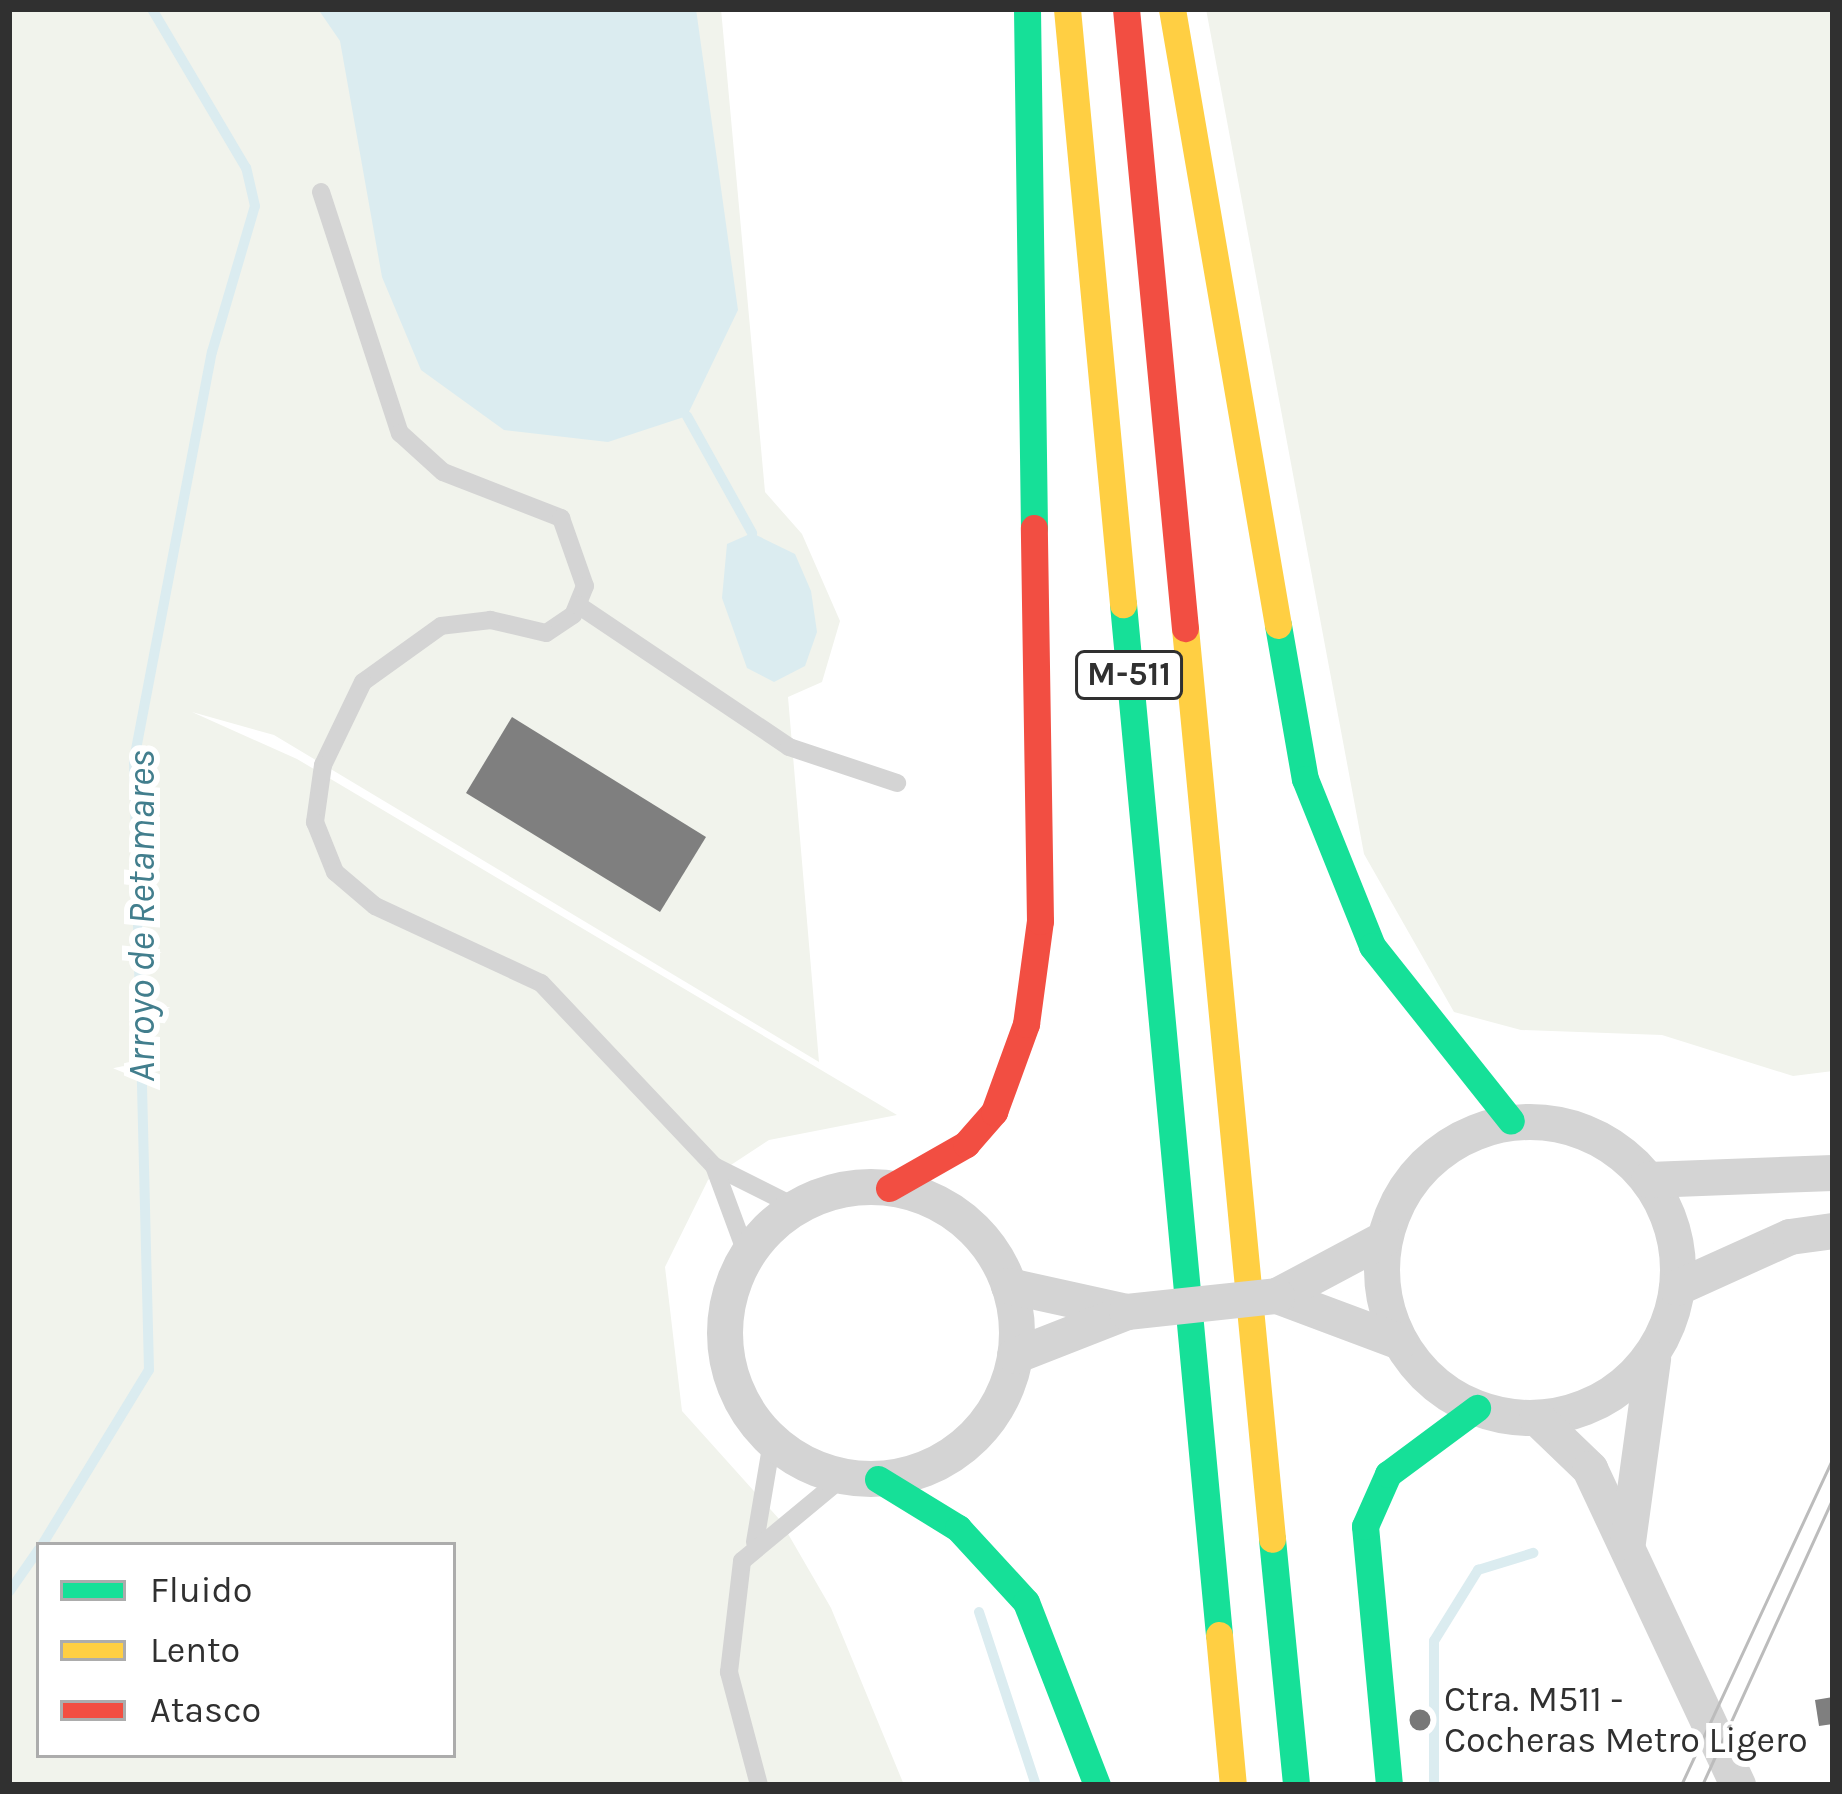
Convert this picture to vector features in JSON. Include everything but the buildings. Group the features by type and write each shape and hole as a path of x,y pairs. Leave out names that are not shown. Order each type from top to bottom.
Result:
{"highway":[{"path":"889,1188 966,1144 994,1112 1021,1042 1038,940 1027,9"},
{"name":"M-511","path":"1066,9 1233,1785"},
{"name":"M-511","path":"1126,9 1296,1785"},
{"path":"1172,9 1305,779 1372,946 1438,1042 1511,1121"},
{"path":"1389,1785 1365,1526 1388,1474 1477,1408"},
{"path":"860,1478 958,1528 1040,1624 1097,1785"}],"street":[{"path":"1015,1356 1126,1312 1277,1296 1384,1239 1429,1160 1511,1121 1588,1132 1649,1180 1677,1250 1677,1288 1653,1359 1628,1542"},
{"path":"1649,1180 1833,1173"},
{"path":"889,1188 963,1220 1009,1286 1015,1356 968,1442 860,1478 772,1441 726,1352 747,1255 796,1207 889,1188"},
{"path":"1677,1288 1790,1237 1833,1231"},
{"path":"1384,1239 1400,1342"},
{"path":"1009,1286 1126,1312"},
{"path":"1277,1296 1400,1342 1477,1408 1537,1418 1627,1387 1653,1359"},
{"path":"1537,1418 1590,1469 1738,1785"}],"lane":[{"path":"321,192 400,434 442,472 561,518 579,550 578,605 546,633 491,620 441,626 384,663 337,724 315,822 335,872 375,906 541,983 714,1166 796,1207"},
{"path":"578,605 789,747 897,783"},
{"path":"714,1166 747,1255"},
{"path":"758,1785 729,1672 731,1600 755,1542 772,1441"},
{"path":"755,1542 860,1478"},
{"path":"1040,1624 1080,1785"}],"shaded area":[{"path":"9,9 721,9 765,492 802,534 840,621 822,682 788,697 819,1062 274,735 192,712 297,759 897,1115 769,1140 708,1180 665,1267 682,1411 780,1520 831,1608 904,1785 9,1785"},
{"path":"318,9 696,9 738,310 687,416 608,442 504,430 421,370 382,277 340,41"},
{"path":"1206,9 1833,9 1833,1071 1793,1076 1662,1035 1521,1030 1454,1012 1364,854"},
{"path":"752,533 795,554 811,591 817,632 805,666 774,682 747,668 722,598 727,544"}],"waterway":[{"name":"Arroyo de Retamares","path":"44,1542 149,1370 134,760 212,352 255,206 246,168 152,9"},
{"path":"687,416 752,533"},
{"name":"Arroyo de Retamares","path":"9,1592 36,1553"},
{"path":"1434,1785 1434,1641 1478,1570 1533,1553"},
{"path":"979,1612 1036,1785"}],"tram line":[{"path":"1681,1785 1833,1457"},
{"path":"1702,1785 1833,1497"}],"traffic: fast":[{"path":"1027,9 1034,528"},
{"path":"1123,604 1219,1635"},
{"path":"1278,625 1305,779 1372,946 1511,1121"},
{"path":"1389,1785 1365,1526 1388,1474 1477,1408"},
{"path":"878,1479 958,1528 1026,1602 1097,1785"},
{"path":"1272,1539 1296,1785"}],"traffic: slow":[{"path":"1067,9 1123,604"},
{"path":"1172,9 1278,625"},
{"path":"1185,628 1272,1539"},
{"path":"1219,1635 1233,1785"}],"traffic: jam":[{"path":"1126,9 1185,628"},
{"path":"889,1188 966,1144 994,1112 1026,1024 1040,921 1034,528"}],"place":[{"name":"Ctra. M511 - Cocheras Metro Ligero","path":"1420,1720"}]}
